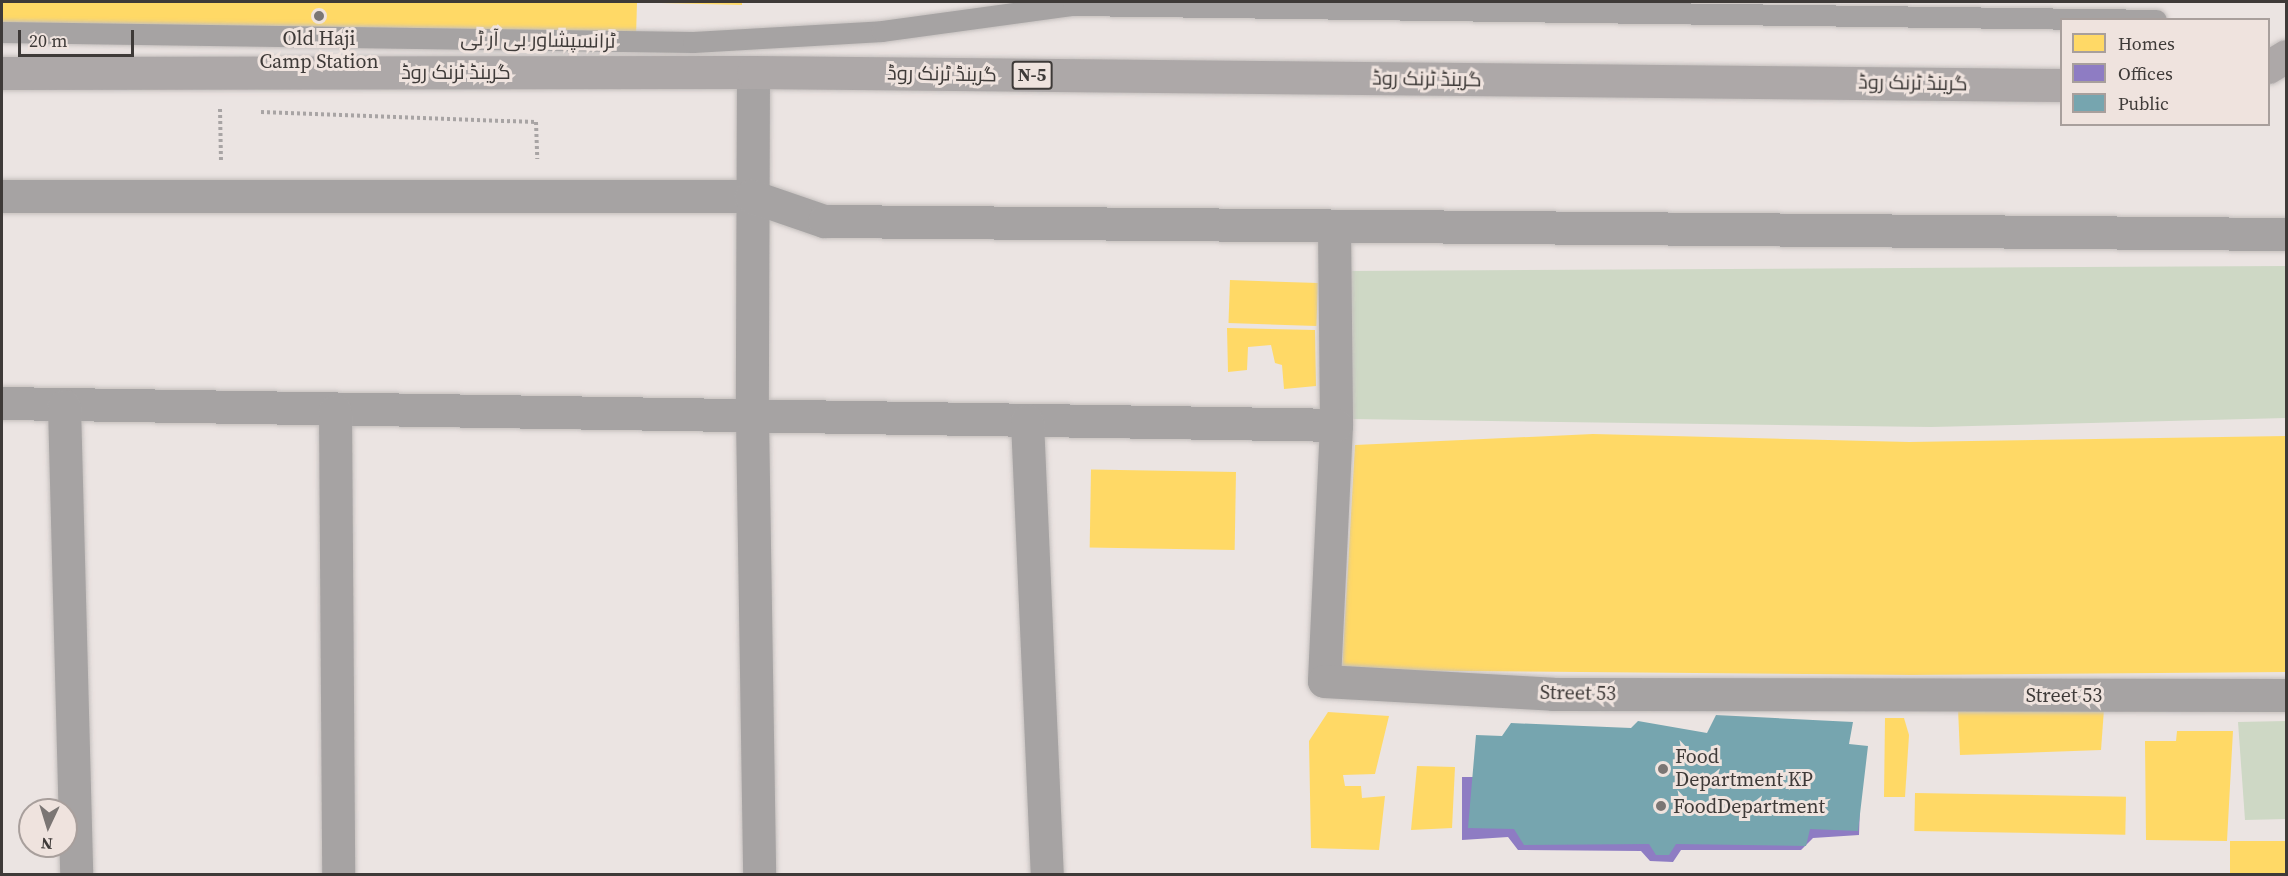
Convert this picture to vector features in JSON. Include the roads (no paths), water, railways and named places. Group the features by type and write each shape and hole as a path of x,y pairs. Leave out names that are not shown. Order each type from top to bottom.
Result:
{"highway":[{"path":"2270,66 2286,56"},
{"name":"گرینڈ ٹرنک روڈ","path":"2,73 753,72 2060,85"},
{"path":"2270,86 2286,86"}],"street":[{"path":"753,72 752,417 759,874"},
{"path":"2,196 751,196 824,221 2286,234"},
{"name":"Street 53","path":"1334,227 1336,425 1324,681 1553,694 2286,695"},
{"path":"2,403 335,411 1336,425"},
{"path":"63,406 76,874"},
{"path":"335,411 338,874"},
{"path":"1027,421 1047,874"}],"lane":[{"name":"ٹرانسپشاور بی آر ٹی","path":"2,32 693,42 882,31 1066,3 2060,19"}],"place":[{"name":"Old Haji Camp Station","path":"319,16"},
{"name":"Food Department KP","path":"1663,769"},
{"name":"FoodDepartment","path":"1661,806"}]}
